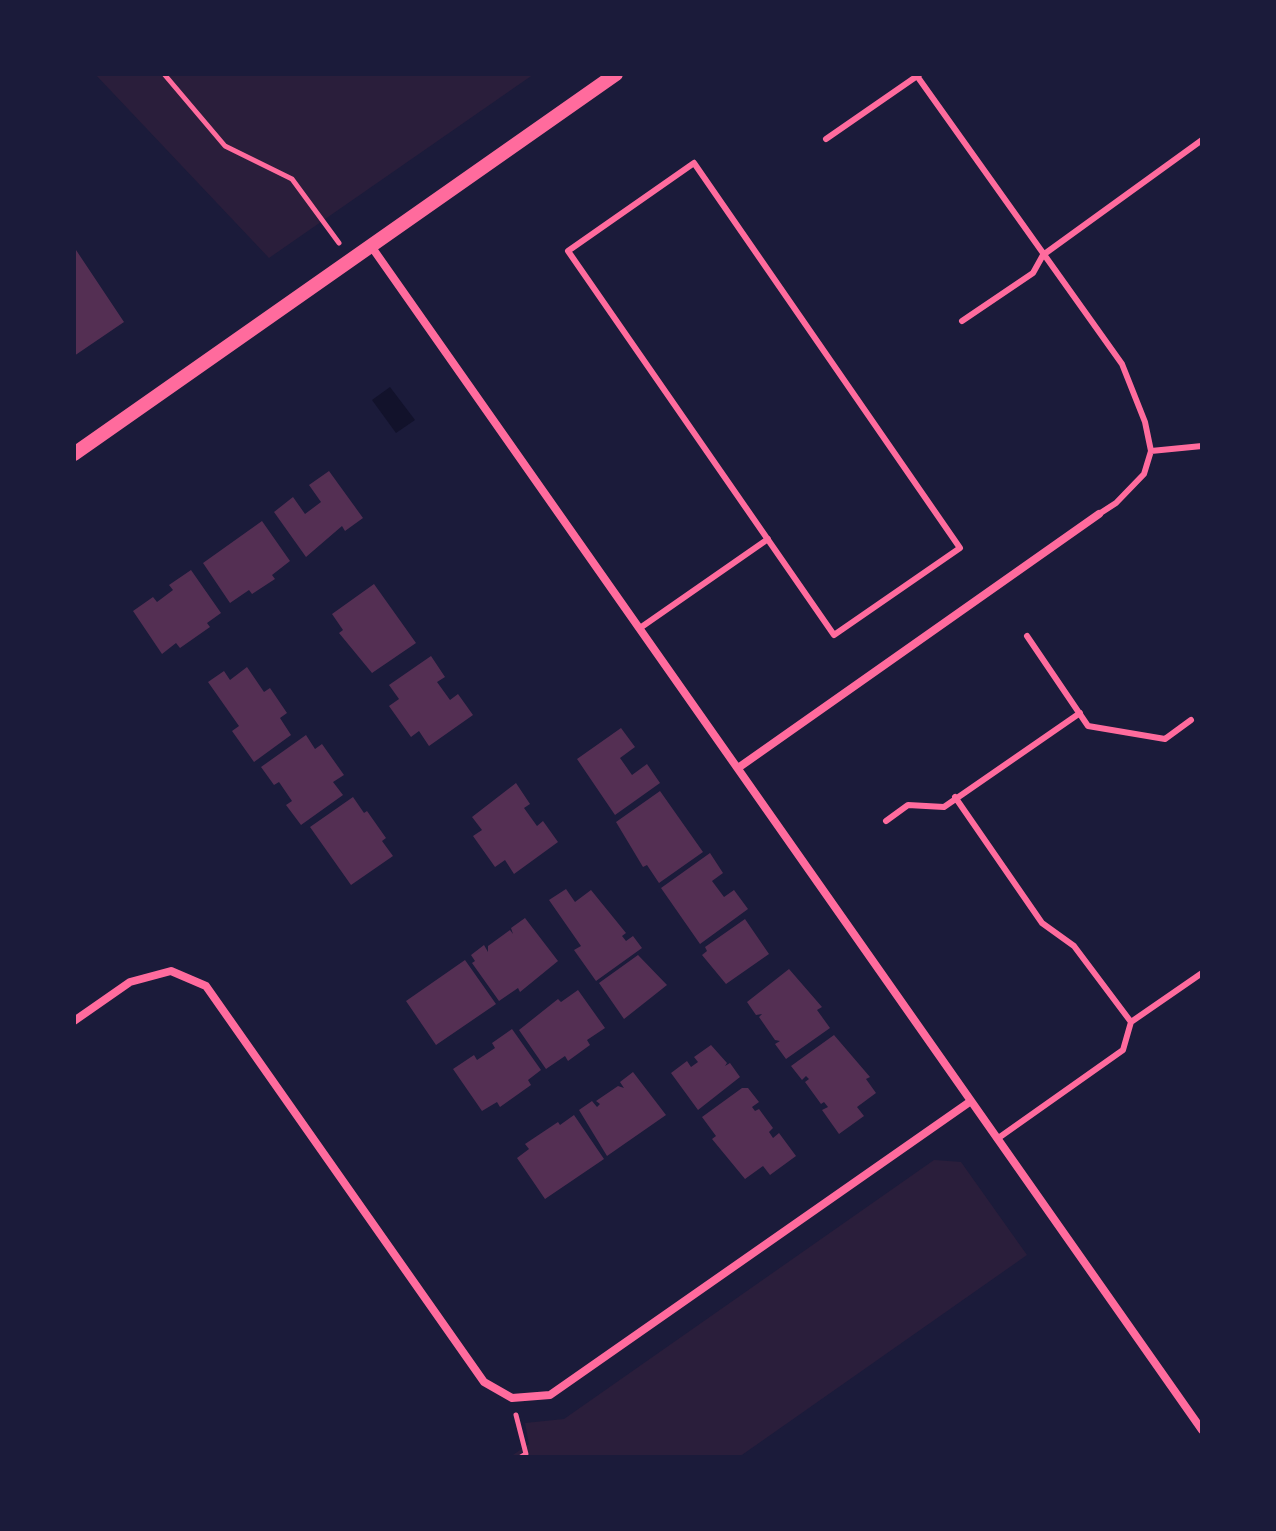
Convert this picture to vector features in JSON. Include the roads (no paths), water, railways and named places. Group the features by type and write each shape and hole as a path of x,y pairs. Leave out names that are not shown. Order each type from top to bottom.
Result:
{"street":[{"path":"74,454 616,74"},
{"path":"371,246 1202,1430"},
{"path":"738,768 1099,514"},
{"path":"74,1021 130,982 171,971 206,986 484,1382 512,1398 550,1395 971,1101"}],"lane":[{"path":"826,139 918,75 985,167 1043,255 1122,364 1145,422 1151,451 1144,474 1116,503 1099,514"},
{"path":"962,321 1033,273 1043,255 1202,140"},
{"path":"694,163 960,548 834,635 768,539 568,251 694,163"},
{"path":"1151,451 1202,446"},
{"path":"640,628 768,539"},
{"path":"1027,636 1088,726 1165,739 1191,720"},
{"path":"886,821 908,805 944,807 1080,713"},
{"path":"955,797 1042,923 1074,946 1131,1022"},
{"path":"997,1139 1123,1050 1131,1022 1202,973"}]}
